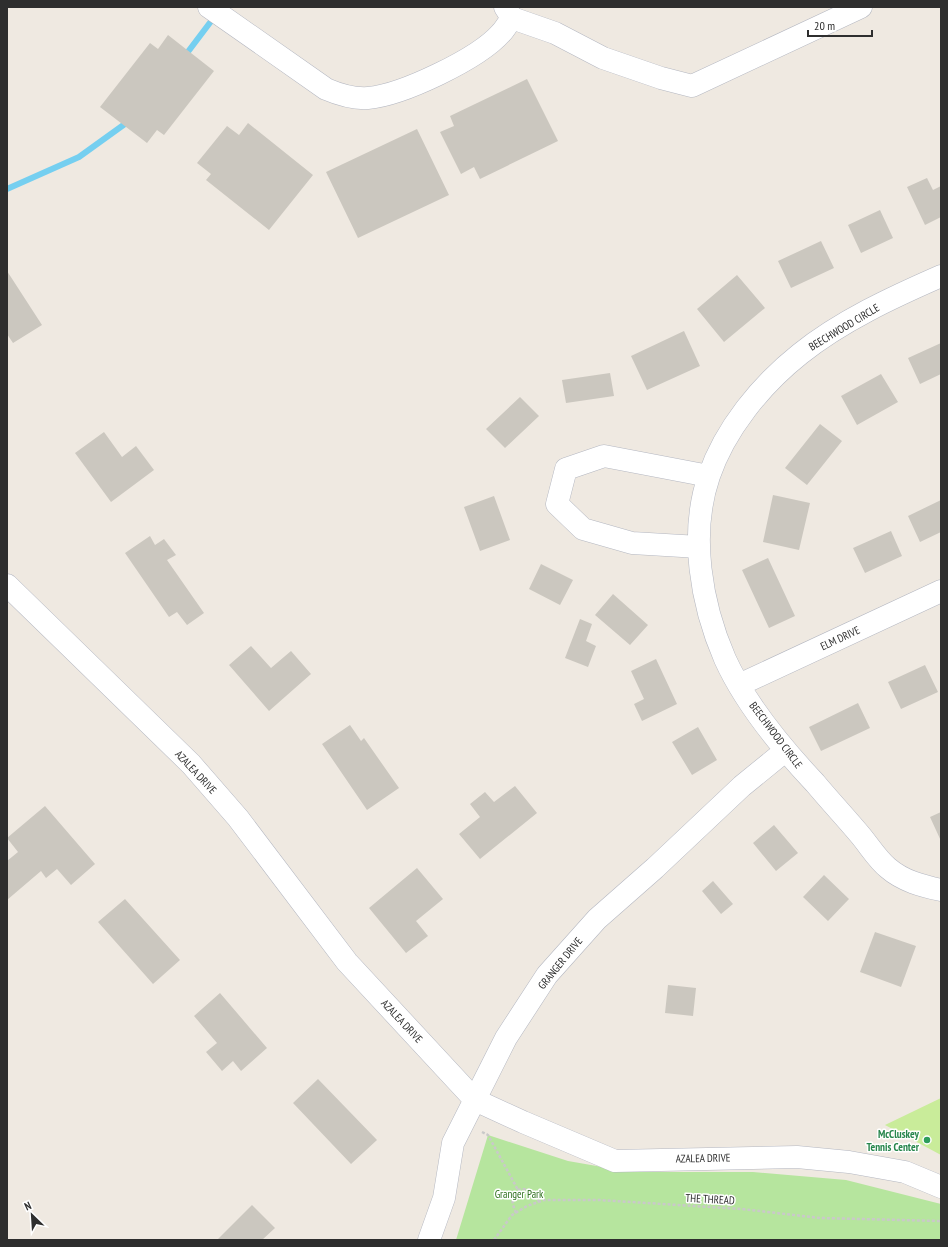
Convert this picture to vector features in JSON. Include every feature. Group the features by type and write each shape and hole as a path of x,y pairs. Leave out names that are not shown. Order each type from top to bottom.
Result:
{"street":[{"path":"209,7 326,90 344,97 368,98 420,82 469,58 501,33 508,13 555,33 603,58 660,78 692,86 856,8"},
{"name":"BEECHWOOD CIRCLE","path":"941,276 904,292 844,325 800,354 780,372 746,410 728,436 709,476 703,499 699,547 702,576 709,612 726,660 739,685 785,751 842,814 887,868 913,883 941,890"},
{"path":"699,547 632,543 583,530 557,504 566,469 604,456 709,476"},
{"name":"AZALEA DRIVE","path":"7,585 191,764 238,818 347,962 475,1100 615,1161 797,1156 849,1162 904,1172 941,1187"},
{"name":"ELM DRIVE","path":"739,685 941,591"},
{"name":"GRANGER DRIVE","path":"429,1240 444,1198 453,1143 506,1038 548,975 592,925 742,786 785,751"}],"path":[{"path":"463,1124 488,1135 518,1190"},
{"path":"516,1213 512,1203 512,1197 518,1190 528,1188 532,1190 539,1202"},
{"name":"THE THREAD","path":"494,1240 512,1215 544,1200 599,1200 742,1209 820,1218 941,1221"}],"green space":[{"name":"McCluskey Tennis Center","path":"941,1098 941,1155 885,1125"},
{"name":"Granger Park","path":"488,1135 568,1161 631,1172 753,1172 846,1180 941,1204 941,1240 456,1240"}],"building":[{"path":"168,35 214,71 164,135 157,130 147,143 100,107 150,43 158,49"},
{"path":"527,79 558,141 480,179 474,167 461,174 440,132 454,126 450,116"},
{"path":"248,123 313,175 269,230 206,180 211,174 197,163 227,126 239,135"},
{"path":"417,129 449,195 358,238 326,172"},
{"path":"927,178 933,190 941,186 941,217 925,225 907,187"},
{"path":"880,210 893,238 861,253 848,225"},
{"path":"821,241 834,268 791,288 778,261"},
{"path":"7,271 42,325 13,343 7,334"},
{"path":"737,275 765,308 724,342 697,309"},
{"path":"684,331 700,366 647,390 631,356"},
{"path":"941,343 941,374 920,384 908,358"},
{"path":"610,373 614,396 566,403 562,380"},
{"path":"881,374 898,402 857,425 841,396"},
{"path":"520,397 539,416 505,448 486,429"},
{"path":"820,424 842,441 807,485 785,468"},
{"path":"104,432 122,457 136,446 154,470 111,502 75,453"},
{"path":"773,495 810,503 799,550 763,542"},
{"path":"494,496 510,540 480,551 464,507"},
{"path":"941,500 941,532 920,542 908,516"},
{"path":"891,531 902,556 865,573 853,548"},
{"path":"150,536 155,545 164,539 176,555 167,560 204,613 187,625 177,612 169,617 125,553"},
{"path":"768,558 795,616 769,628 742,570"},
{"path":"541,564 573,580 560,605 529,589"},
{"path":"613,594 648,625 630,645 595,615"},
{"path":"580,619 592,624 586,641 596,646 588,667 565,658"},
{"path":"251,646 271,668 291,651 311,674 269,711 229,665"},
{"path":"656,659 677,704 642,721 634,704 644,699 631,671"},
{"path":"925,665 938,692 901,709 888,682"},
{"path":"858,703 870,728 821,751 809,727"},
{"path":"350,725 361,741 364,738 399,788 367,810 322,744"},
{"path":"698,727 717,760 692,775 672,742"},
{"path":"515,786 537,813 480,859 459,834 480,817 470,804 485,792 494,802"},
{"path":"45,806 95,864 71,885 57,869 46,878 41,871 7,900 7,861 18,852 7,838"},
{"path":"941,812 941,841 930,817"},
{"path":"774,825 798,853 776,871 753,843"},
{"path":"417,868 443,899 416,921 428,936 406,953 369,908"},
{"path":"824,875 849,899 828,921 803,897"},
{"path":"713,881 733,904 721,914 702,891"},
{"path":"125,899 180,960 153,984 98,922"},
{"path":"875,932 916,946 901,987 860,972"},
{"path":"668,985 696,988 693,1016 665,1013"},
{"path":"220,993 267,1048 241,1071 233,1061 222,1071 206,1052 217,1043 194,1016"},
{"path":"318,1079 377,1140 351,1164 293,1103"},
{"path":"252,1205 275,1228 262,1240 217,1240"}],"waterway":[{"path":"184,57 215,16"},
{"path":"7,189 79,157 129,121"}],"place":[{"name":"McCluskey Tennis Center","path":"927,1140"}]}
